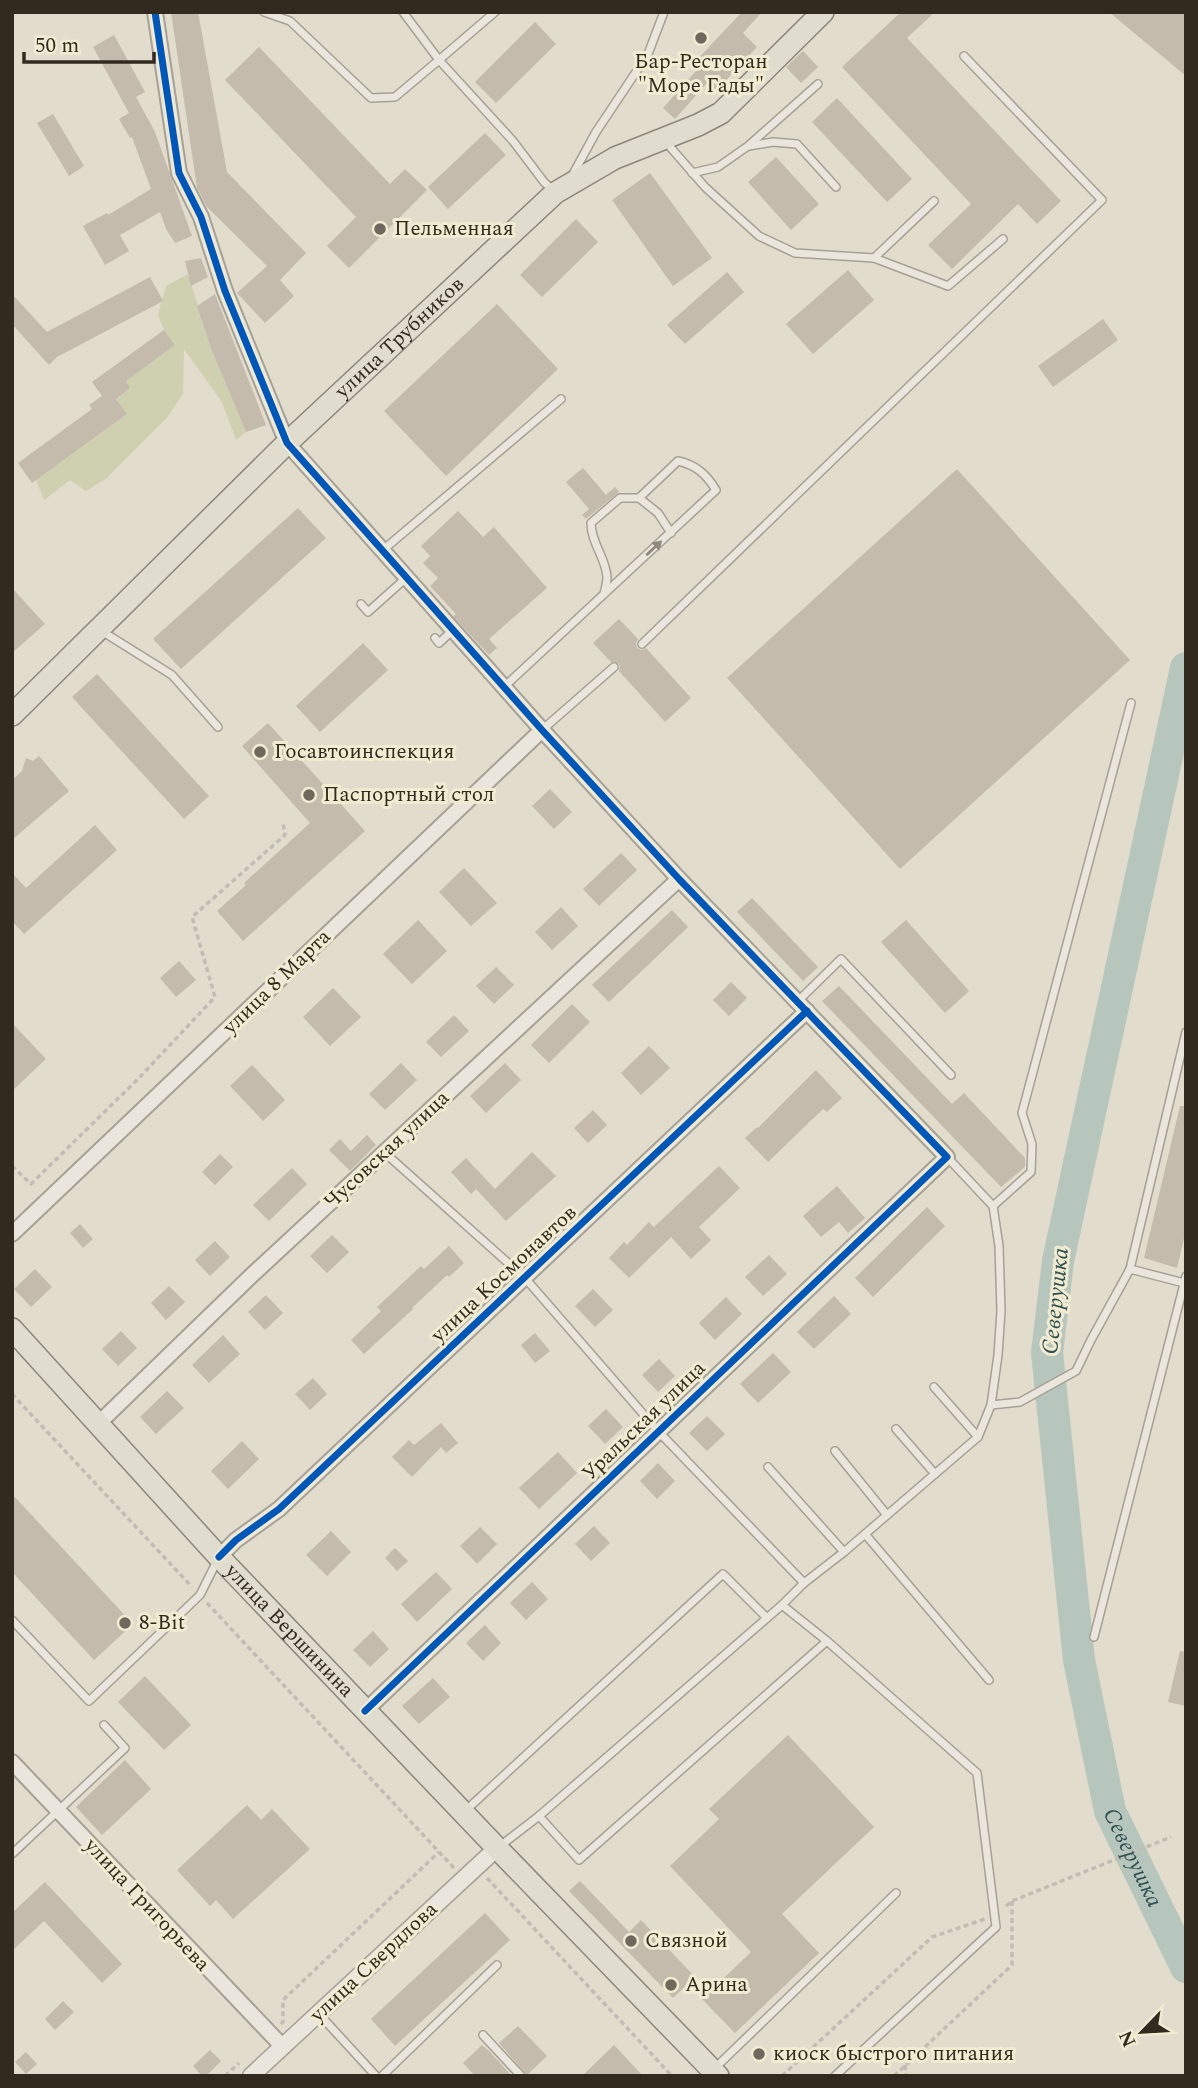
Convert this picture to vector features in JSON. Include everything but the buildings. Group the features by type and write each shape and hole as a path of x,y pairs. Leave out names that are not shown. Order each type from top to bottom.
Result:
{"main road":[{"name":"улица Трубников","path":"12,715 286,443 561,189 615,158 721,113 823,12"},
{"name":"улица Вершинина","path":"12,1329 219,1557 715,2073"}],"street":[{"path":"155,12 179,173 201,217 225,291 286,443 679,879 947,1157"},
{"name":"улица 8 Марта","path":"12,1234 542,730"},
{"name":"Чусовская улица","path":"98,1424 251,1276 679,879"},
{"name":"улица Космонавтов","path":"219,1557 236,1540 279,1509 525,1278 803,1006"},
{"name":"Уральская улица","path":"365,1711 947,1157"},
{"name":"улица Григорьева","path":"12,1762 283,2047"},
{"name":"улица Свердлова","path":"251,2076 497,1848"}],"lane":[{"path":"264,12 290,21 371,98 395,97 495,12"},
{"path":"403,12 439,60 513,141 544,182 561,189 648,54 664,12"},
{"path":"642,644 1102,200 964,57"},
{"path":"692,173 718,167 748,146 818,84"},
{"path":"666,138 671,148 705,187 759,236 795,253 874,258 948,286 1003,239"},
{"path":"748,146 773,142 797,144 836,187"},
{"path":"874,258 934,201"},
{"path":"383,550 561,399"},
{"path":"504,687 716,490 710,480 691,464 678,461 639,498"},
{"path":"604,594 607,579 594,542 591,523 620,498 639,498 658,513 671,533"},
{"path":"361,604 368,612 407,577"},
{"path":"99,629 172,675 218,727"},
{"path":"435,638 439,643 454,630"},
{"path":"542,730 614,667"},
{"path":"993,1206 1031,1172 1032,1144 1021,1113 1131,704"},
{"path":"803,1006 842,959 951,1075"},
{"path":"991,1405 1020,1402 1076,1371 1130,1269 1186,1032"},
{"path":"385,1153 525,1278 658,1431 804,1583"},
{"path":"497,1848 539,1816 804,1583 978,1437 991,1405 997,1366 1001,1311 999,1246 993,1206 947,1157"},
{"path":"1094,1637 1185,1279 1130,1269"},
{"path":"934,1387 978,1437"},
{"path":"896,1429 935,1474"},
{"path":"835,1451 887,1515"},
{"path":"768,1467 844,1552"},
{"path":"865,1534 989,1680"},
{"path":"12,1620 89,1701 200,1595 219,1557"},
{"path":"463,1812 723,1574 767,1618"},
{"path":"782,1605 977,1773 995,1916 996,1927 835,2076"},
{"path":"539,1816 579,1860 827,1641"},
{"path":"12,1854 125,1748 104,1725"},
{"path":"715,2073 896,1892"},
{"path":"319,2014 379,2076 497,1965"},
{"path":"483,2035 521,2076"}],"path":[{"path":"12,1166 31,1184 139,1078 215,997 192,917 285,835 284,823"},
{"path":"12,1394 464,1879"},
{"path":"782,2076 932,1937 995,1916 1012,1901 1171,1837"},
{"path":"283,2000 439,1852"},
{"path":"477,1867 672,2076"},
{"path":"894,2076 1012,1965 1012,1901"},
{"path":"905,2065 906,2076"}],"green space":[{"path":"188,274 212,351 246,432 236,440 222,402 184,349 183,393 167,418 107,478 86,491 70,480 44,500 36,480 127,414 116,399 130,388 126,381 175,345 164,330 158,314 166,286"}],"waterway":[{"name":"Северушка","path":"1186,668 1058,1261 1047,1353 1079,1660 1110,1811 1186,1967"}],"cycle path":[{"path":"155,12 179,173 201,217 225,291 287,443 542,730 679,879 947,1157 365,1711"},
{"path":"219,1557 236,1540 279,1509 807,1011"}],"place":[{"name":"Бар-Ресторан \"Море Гады\"","path":"701,38"},
{"name":"Пельменная","path":"380,229"},
{"name":"Госавтоинспекция","path":"260,752"},
{"name":"Паспортный стол","path":"309,795"},
{"name":"8-Bit","path":"125,1623"},
{"name":"Связной","path":"631,1941"},
{"name":"Арина","path":"671,1985"},
{"name":"киоск быстрого питания","path":"759,2054"}]}
